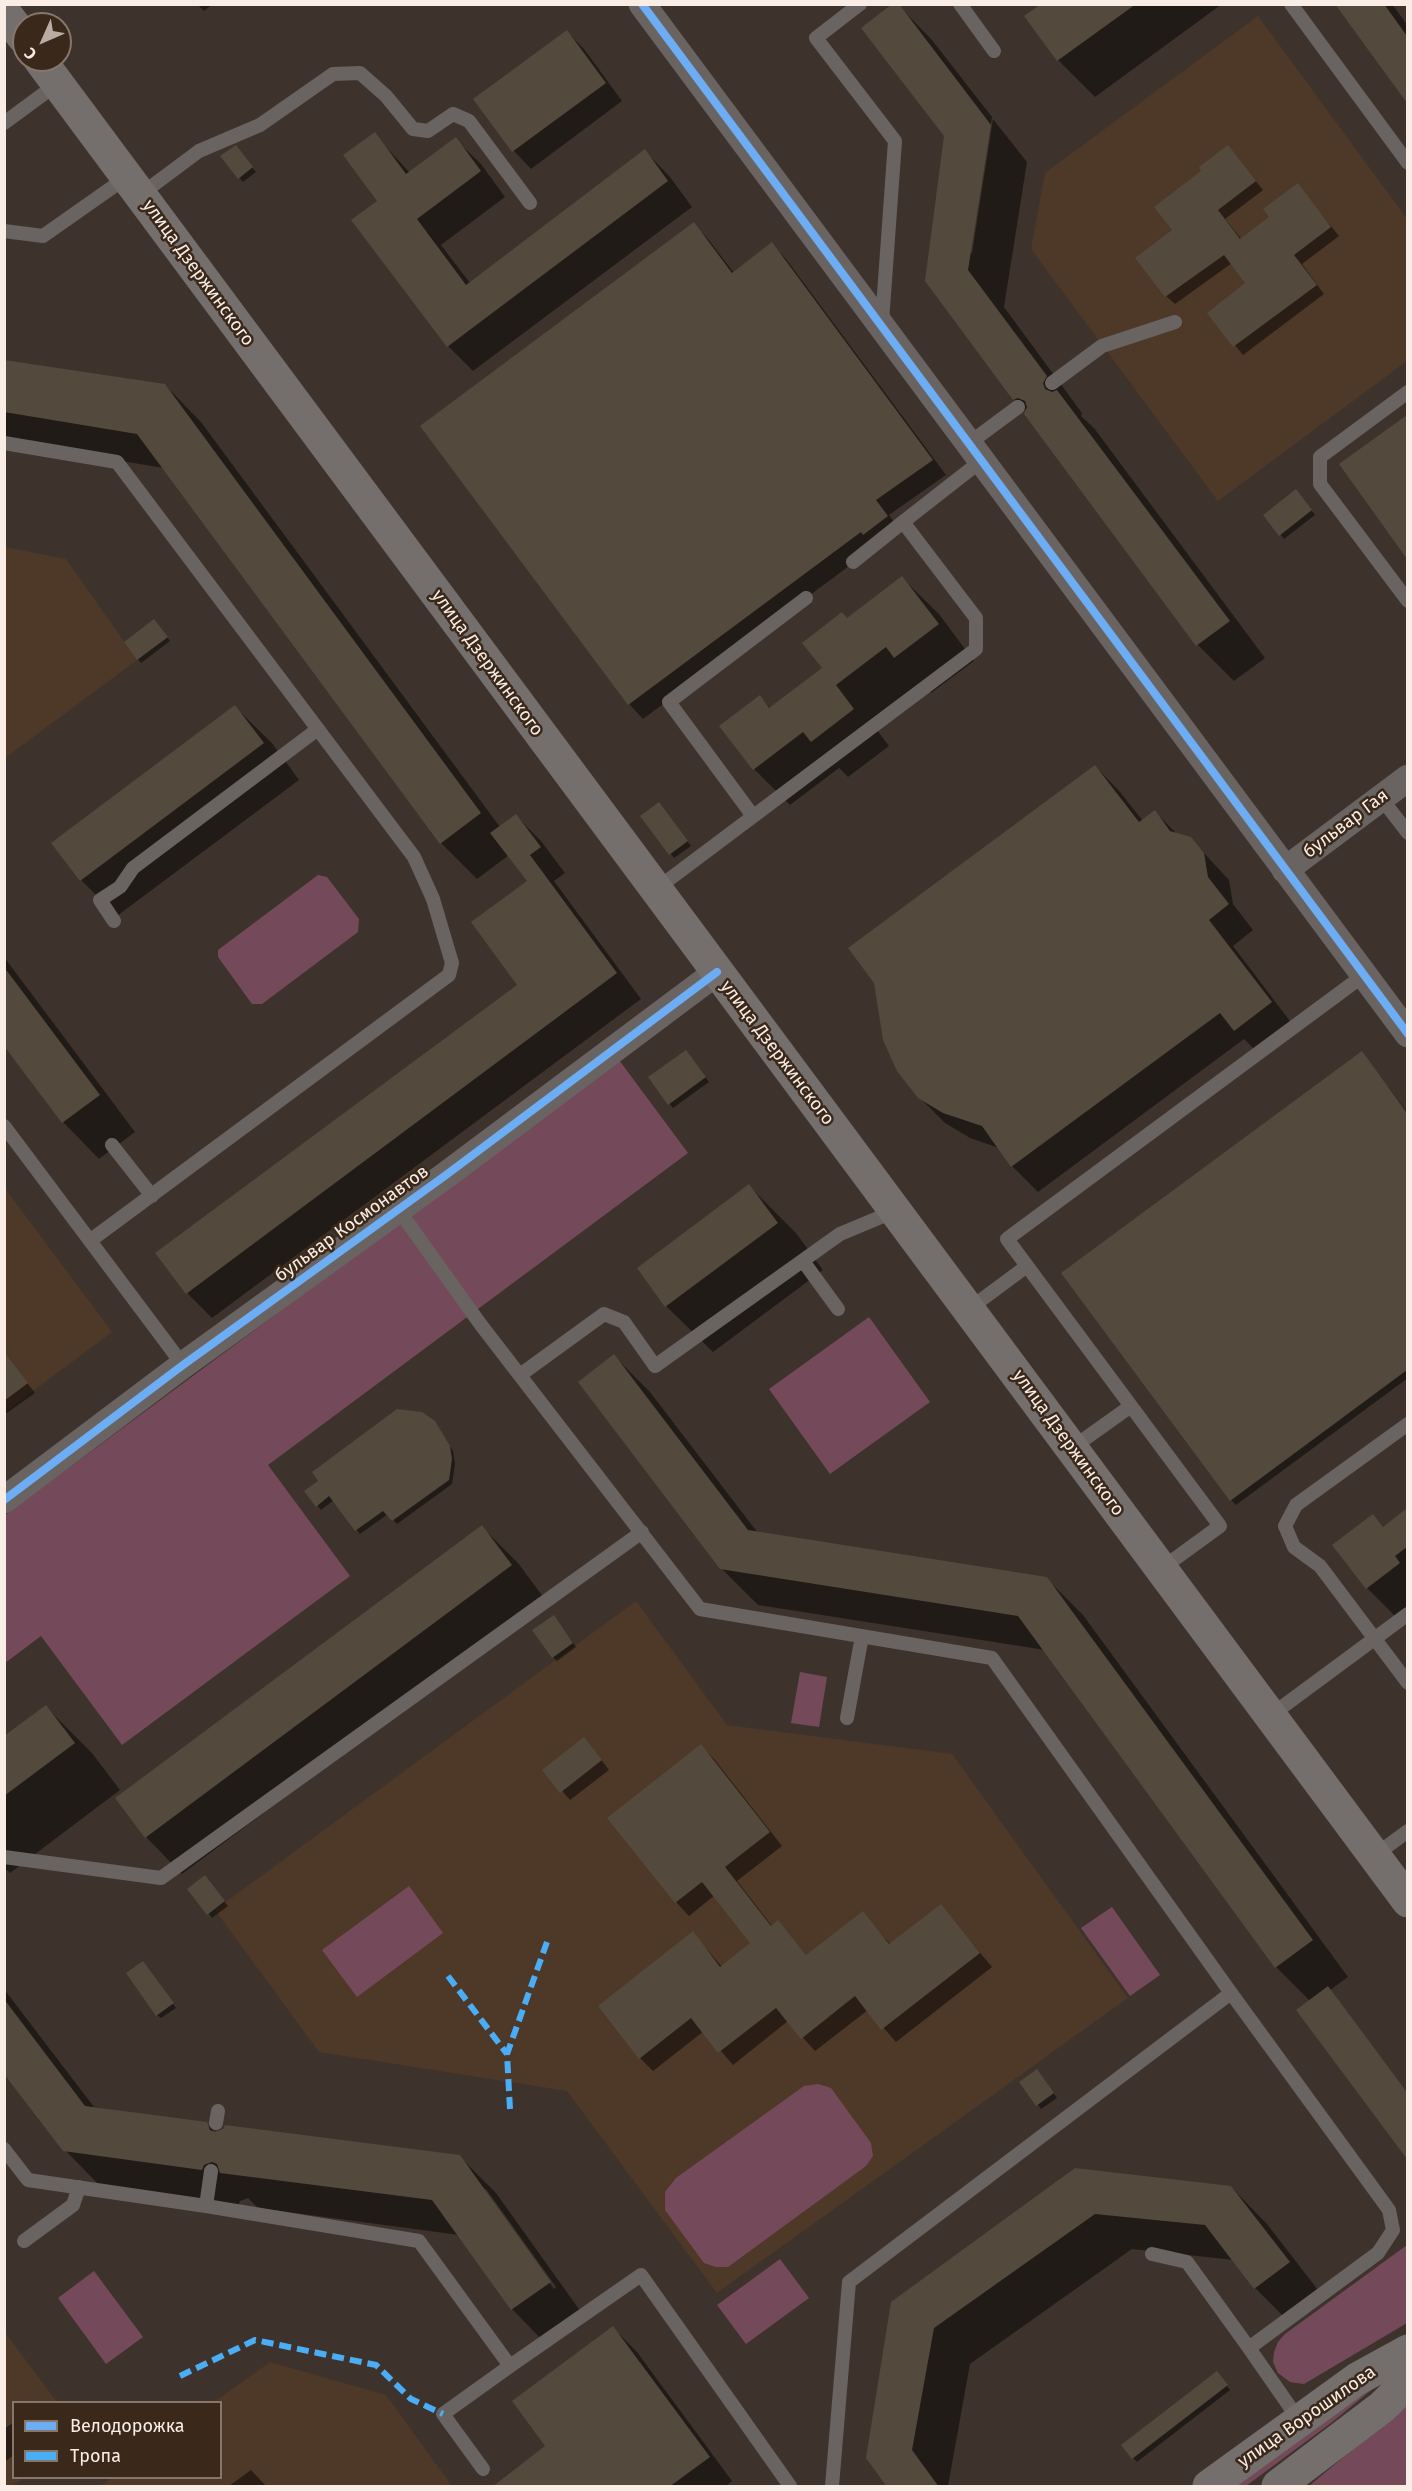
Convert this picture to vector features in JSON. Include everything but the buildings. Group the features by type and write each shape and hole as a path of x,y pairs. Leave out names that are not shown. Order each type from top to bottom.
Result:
{"main road":[{"name":"улица Дзержинского","path":"49,72 1407,1901"},
{"name":"улица Ворошилова","path":"1209,2487 1358,2379 1407,2351"},
{"name":"улица Ворошилова","path":"1278,2487 1382,2407 1407,2382"}],"street":[{"path":"642,4 1407,1034"},
{"name":"бульвар Гая","path":"1285,870 1407,778"},
{"name":"бульвар Космонавтов","path":"4,1500 183,1365 717,972"}],"lane":[{"path":"860,4 816,38 896,141 882,327"},
{"path":"1291,4 1407,163"},
{"path":"967,7 994,51"},
{"path":"4,123 49,72"},
{"path":"4,231 43,236 199,151 260,124 333,74 360,73 386,96 413,129 428,131 453,114 469,121 530,203"},
{"path":"1052,382 1102,346 1175,322"},
{"path":"1407,392 1320,457 1320,484 1407,601"},
{"path":"853,562 903,522 975,453 1018,407"},
{"path":"4,442 117,462 414,857 433,898 452,963 449,975 306,1078 91,1240"},
{"path":"655,890 976,649 976,618 903,522"},
{"path":"753,816 669,702 806,598"},
{"path":"114,921 100,900 120,887 133,868 318,729"},
{"path":"1381,798 1407,833"},
{"path":"1161,1569 1220,1526 1007,1239 1364,975"},
{"path":"4,1126 183,1365"},
{"path":"112,1145 152,1196"},
{"path":"398,1209 481,1325 700,1609 992,1658 1389,2210 1393,2230 1378,2253 1249,2348"},
{"path":"520,1375 603,1314 624,1322 655,1366 840,1234 895,1211"},
{"path":"803,1261 838,1309"},
{"path":"969,1309 1027,1266"},
{"path":"1072,1448 1131,1406"},
{"path":"1407,1424 1296,1505 1285,1526 1294,1547 1320,1566 1407,1683"},
{"path":"4,1857 161,1878 642,1532"},
{"path":"1270,1716 1407,1614"},
{"path":"847,1718 862,1636"},
{"path":"1374,1856 1407,1831"},
{"path":"832,2487 849,2282 1231,1993"},
{"path":"4,2149 27,2180 206,2206 419,2241 510,2366"},
{"path":"206,2206 211,2171"},
{"path":"24,2241 73,2205 79,2187"},
{"path":"1152,2254 1187,2262 1299,2420"},
{"path":"483,2469 443,2414 640,2276 790,2487"}],"shaded area":[{"path":"1258,16 1407,219 1407,361 1218,501 1031,249 1045,173"},
{"path":"5,547 66,559 137,660 5,758"},
{"path":"318,875 327,877 359,919 358,932 262,1004 252,1004 218,957 218,950"},
{"path":"619,1060 688,1153 268,1465 350,1576 122,1745 41,1636 5,1663 4,1516"},
{"path":"4,1187 112,1332 5,1412 4,1412"},
{"path":"869,1317 930,1402 830,1474 769,1389"},
{"path":"636,1601 727,1725 952,1754 1128,1998 717,2293 567,2091 319,2052 215,1910"},
{"path":"800,1672 827,1677 819,1727 791,1723"},
{"path":"409,1886 443,1933 357,1997 322,1950"},
{"path":"1112,1907 1160,1975 1130,1996 1081,1928"},
{"path":"818,2084 831,2088 871,2143 873,2156 866,2166 728,2267 716,2267 704,2263 665,2210 665,2192 676,2178 804,2086"},
{"path":"1407,2245 1407,2323 1304,2384 1290,2382 1278,2373 1273,2362 1274,2352 1278,2342 1285,2334"},
{"path":"780,2259 809,2298 746,2344 717,2305"},
{"path":"94,2271 143,2337 106,2364 58,2298"},
{"path":"4,2331 56,2401 12,2401 12,2479 22,2479 12,2486 4,2486"},
{"path":"270,2362 386,2395 452,2486 100,2486 110,2479 222,2479 222,2401 215,2401"},
{"path":"1375,2387 1246,2486 1225,2486"},
{"path":"1407,2404 1407,2486 1309,2486"}],"marked path":[{"path":"510,2109 507,2054 547,1942"},
{"path":"448,1976 507,2054"},
{"path":"180,2376 255,2340 376,2365 411,2399 443,2414"}],"cycle path":[{"path":"642,4 1408,1034"},
{"path":"4,1500 183,1365 446,1175 717,972"}]}
